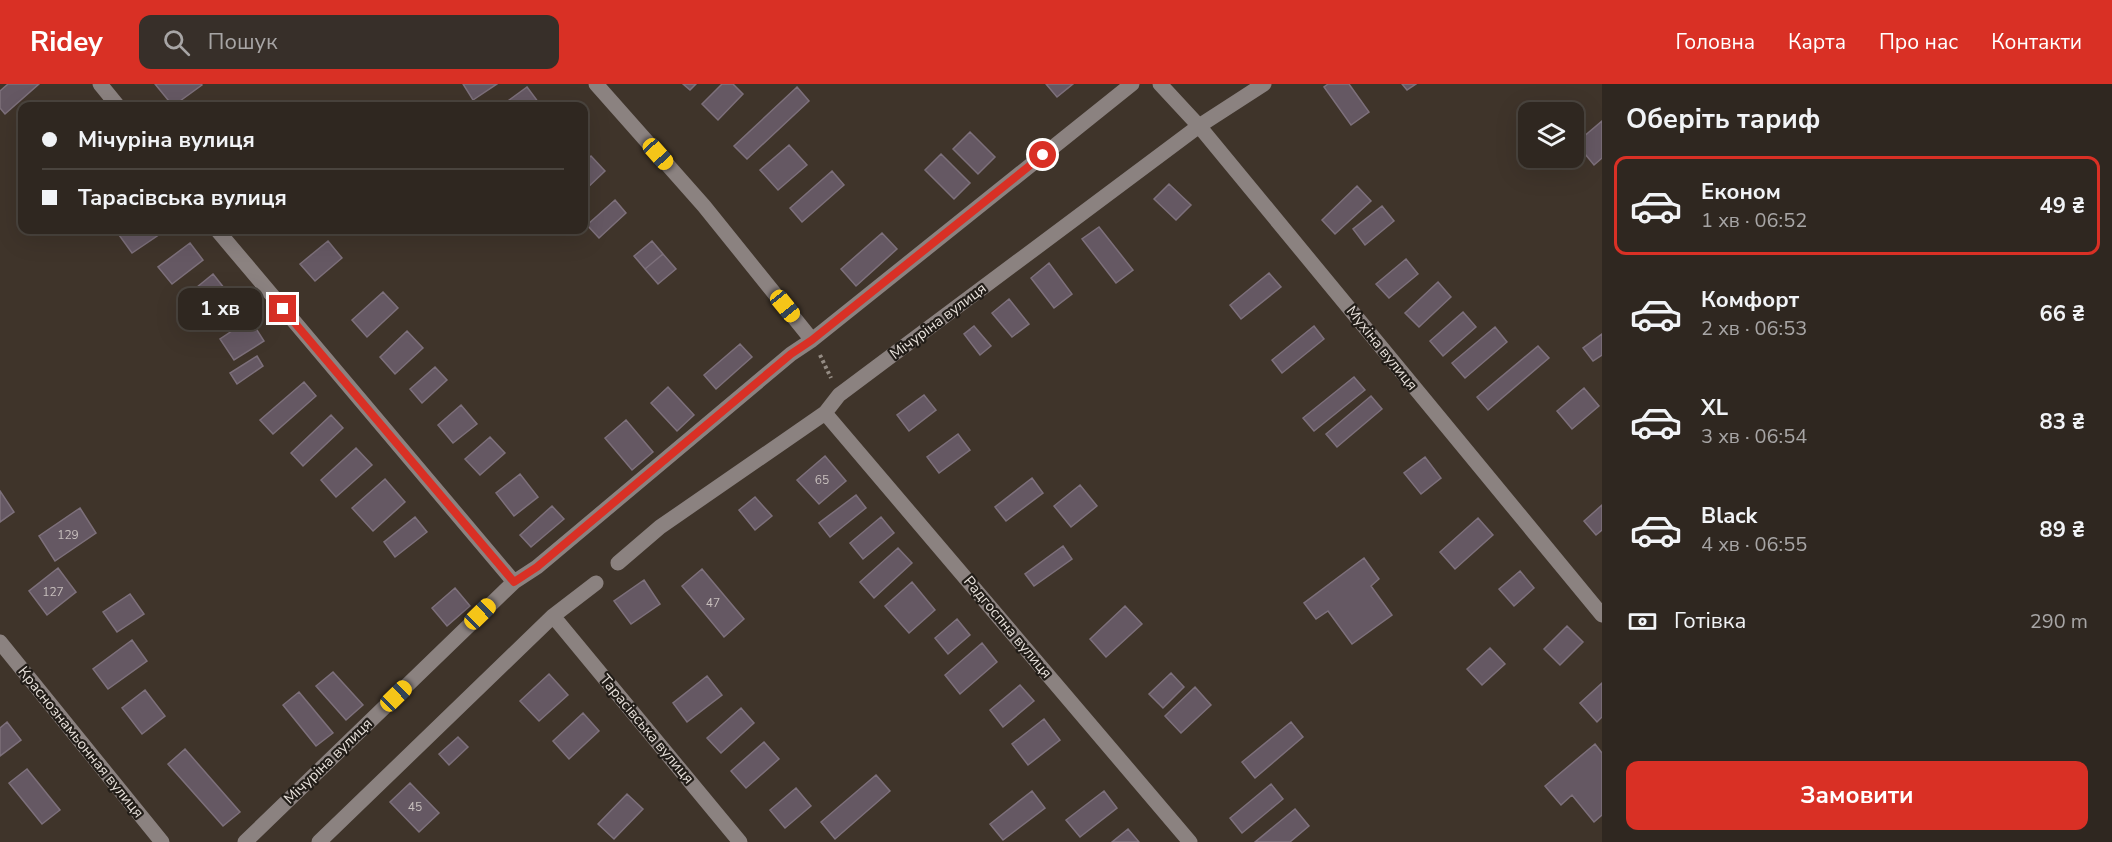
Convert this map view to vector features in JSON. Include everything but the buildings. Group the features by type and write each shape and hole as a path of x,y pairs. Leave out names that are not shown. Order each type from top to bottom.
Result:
{"street":[{"path":"100,84 115,102"},
{"path":"596,84 704,206 812,340"},
{"name":"Мічуріна вулиця","path":"244,842 514,582 537,567 782,362 1132,84"},
{"name":"Мухіна вулиця","path":"1160,84 1199,126 1602,615"},
{"name":"Мічуріна вулиця","path":"618,563 660,527 825,413 839,395 1199,126 1264,84"},
{"path":"220,234 514,582"},
{"name":"Радгоспна вулиця","path":"825,413 1191,842"},
{"path":"319,842 553,616 596,583"},
{"name":"Тарасівська вулиця","path":"553,616 740,842"},
{"name":"Краснознамьонная вулиця","path":"0,642 162,842"}],"path":[{"path":"812,340 839,395"}],"route":[{"path":"283,309 514,582 537,567 791,354 812,340 1043,155"}]}
